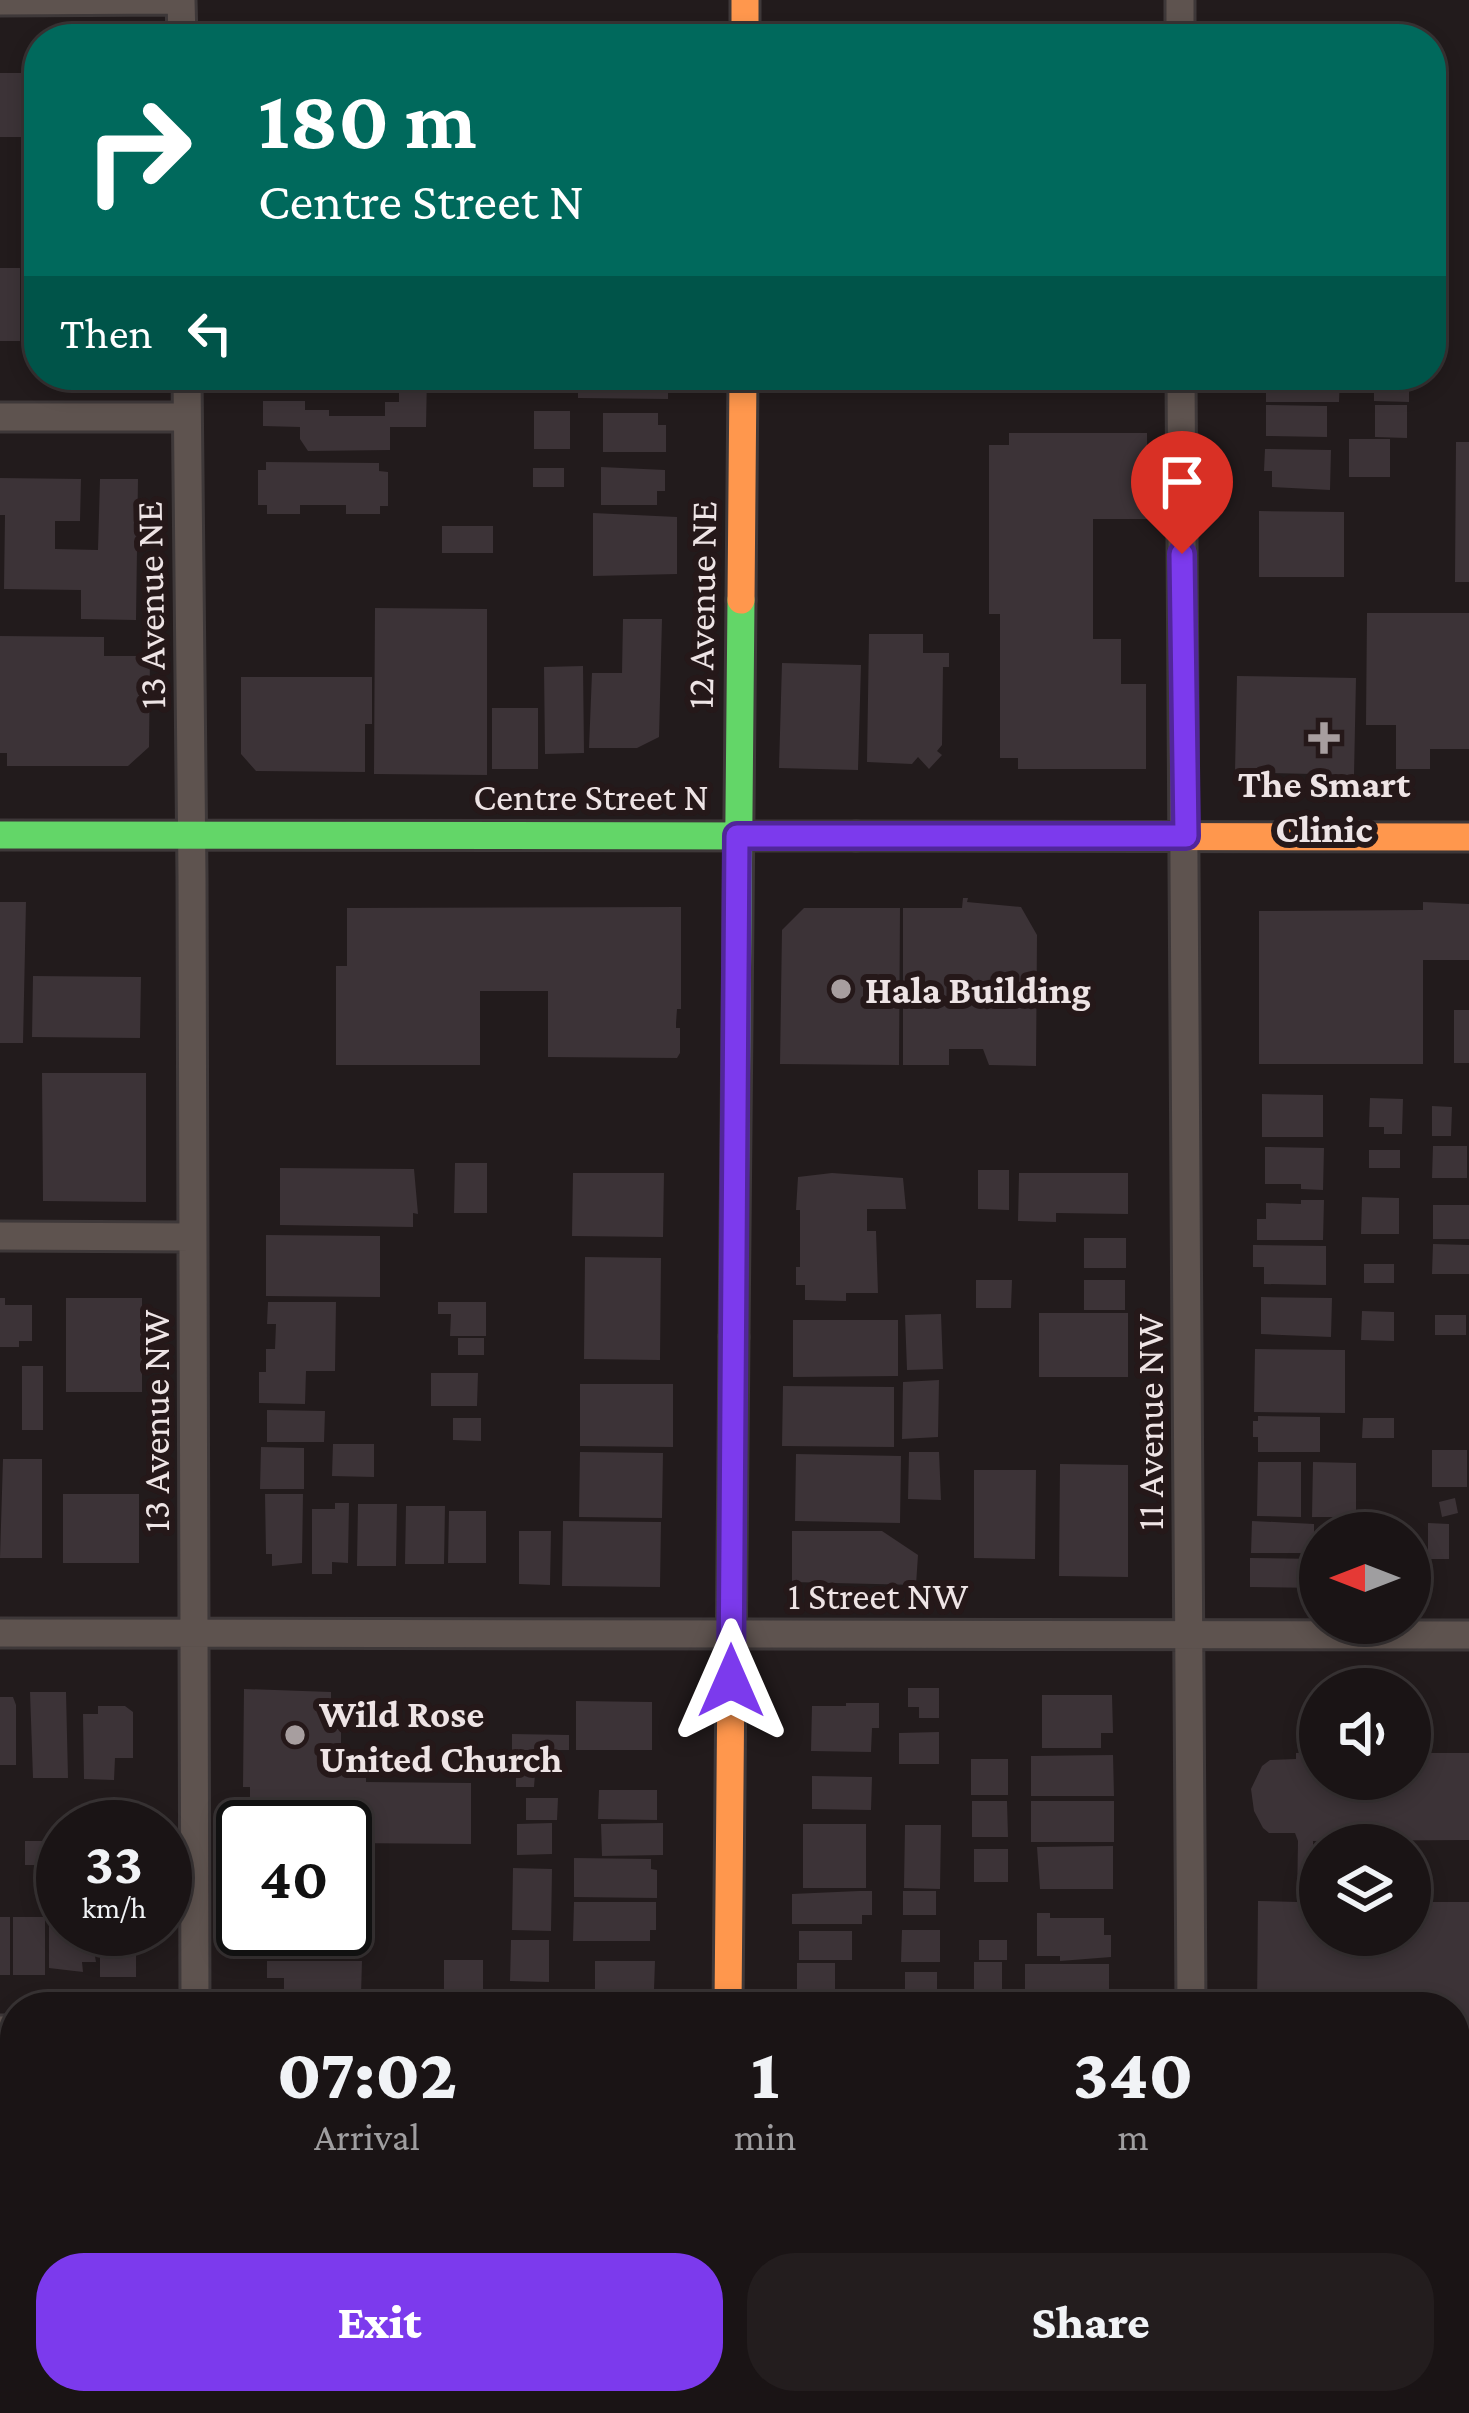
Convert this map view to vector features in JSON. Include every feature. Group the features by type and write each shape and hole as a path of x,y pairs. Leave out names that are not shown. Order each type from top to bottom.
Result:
{"street":[{"path":"0,2 178,0"},
{"name":"13 Avenue NE","path":"187,390 192,835"},
{"name":"12 Avenue NE","path":"728,1992 743,390"},
{"name":"11 Avenue NW","path":"1181,390 1190,1992"},
{"path":"0,417 187,417"},
{"name":"Centre Street N","path":"0,835 1469,837"},
{"name":"13 Avenue NW","path":"192,835 195,1992"},
{"path":"0,1237 193,1237"},
{"name":"1 Street NW","path":"0,1633 1469,1635"}],"building":[{"path":"0,73 24,73 24,137 0,137"},
{"path":"0,268 20,268 20,341 0,341"},
{"path":"399,390 427,390 426,427 390,427 390,450 308,451 300,439 300,427 263,426 263,401 305,401 305,410 329,410 329,416 385,416 385,402 399,402"},
{"path":"578,390 668,390 668,399 578,398"},
{"path":"1266,390 1339,390 1339,402 1266,402"},
{"path":"1374,390 1409,390 1409,402 1374,401"},
{"path":"1266,405 1327,406 1327,437 1266,436"},
{"path":"1375,405 1407,405 1407,438 1375,437"},
{"path":"534,411 570,411 570,449 534,449"},
{"path":"603,413 658,413 658,425 666,425 666,452 603,452"},
{"path":"1009,433 1147,433 1148,519 1093,519 1093,639 1121,639 1121,684 1146,684 1146,769 1018,769 1018,758 1000,758 1000,614 989,614 989,445 1009,445"},
{"path":"1349,439 1390,439 1390,477 1349,477"},
{"path":"1456,442 1469,442 1469,582 1455,582"},
{"path":"1265,449 1331,450 1330,490 1272,487 1272,471 1264,471"},
{"path":"266,462 379,463 379,471 388,472 388,506 380,506 380,514 346,514 346,505 300,505 300,514 267,514 267,505 258,505 258,470 266,470"},
{"path":"601,467 665,470 665,491 657,491 657,505 601,505"},
{"path":"533,468 564,468 564,487 533,487"},
{"path":"0,478 81,479 80,521 55,521 55,549 98,550 100,479 138,479 136,620 81,619 81,590 4,589 5,515 0,515"},
{"path":"1259,511 1344,512 1344,577 1259,577"},
{"path":"593,513 677,517 677,574 593,576"},
{"path":"442,526 493,526 493,553 442,553"},
{"path":"375,608 487,609 487,775 374,774"},
{"path":"1367,613 1469,613 1469,749 1430,749 1430,769 1396,769 1396,725 1366,725"},
{"path":"623,619 662,619 659,737 637,748 589,748 592,673 622,673"},
{"path":"869,634 923,634 923,653 949,653 949,667 943,667 942,745 937,751 942,755 929,769 918,757 912,764 867,762"},
{"path":"0,636 104,637 104,656 150,656 149,747 128,766 7,766 7,753 0,753"},
{"path":"782,663 861,665 858,770 779,768"},
{"path":"583,666 584,753 545,754 544,667"},
{"path":"1237,676 1356,678 1354,775 1235,772"},
{"path":"241,677 372,677 365,772 256,771 241,754"},
{"path":"492,708 538,708 538,769 492,769"},
{"path":"963,898 1021,907 1037,935 1036,1066 989,1065 983,1049 949,1049 949,1065 903,1065 903,908 962,908"},
{"path":"0,902 26,902 23,1043 0,1043"},
{"path":"1423,902 1469,904 1469,960 1423,960 1423,1064 1259,1064 1259,911 1423,910"},
{"path":"681,907 677,1058 548,1057 548,991 480,991 480,1065 336,1065 336,966 347,966 347,908"},
{"name":"Hala Building","path":"804,908 900,908 899,1065 780,1064 782,930"},
{"path":"33,976 141,977 140,1038 32,1037"},
{"path":"1454,1010 1469,1010 1469,1063 1454,1063"},
{"path":"42,1073 146,1073 146,1202 43,1201"},
{"path":"1262,1094 1323,1095 1323,1137 1262,1137"},
{"path":"1370,1098 1403,1099 1402,1134 1384,1134 1384,1127 1369,1127"},
{"path":"1432,1106 1452,1107 1451,1136 1432,1136"},
{"path":"1433,1146 1467,1146 1467,1178 1432,1178"},
{"path":"1265,1147 1324,1148 1323,1190 1301,1189 1301,1184 1265,1184"},
{"path":"1369,1150 1400,1150 1400,1168 1369,1168"},
{"path":"455,1163 487,1163 487,1213 454,1213"},
{"path":"280,1168 414,1169 418,1214 413,1213 413,1227 280,1225"},
{"path":"978,1170 1009,1170 1009,1210 978,1209"},
{"path":"573,1173 664,1173 663,1237 572,1236"},
{"path":"832,1173 903,1178 906,1209 867,1209 867,1231 876,1231 878,1293 846,1293 846,1301 805,1300 805,1285 796,1285 796,1267 800,1267 798,1177"},
{"path":"1019,1173 1128,1173 1128,1214 1056,1213 1056,1222 1018,1221"},
{"path":"1362,1197 1399,1198 1399,1234 1361,1234"},
{"path":"1301,1200 1324,1200 1323,1240 1257,1240 1257,1219 1266,1219 1266,1203 1301,1204"},
{"path":"1433,1205 1469,1205 1469,1239 1433,1239"},
{"path":"266,1235 380,1236 380,1297 266,1296"},
{"path":"1084,1238 1126,1238 1126,1268 1084,1268"},
{"path":"1433,1244 1469,1245 1469,1274 1432,1274"},
{"path":"1253,1245 1326,1246 1326,1285 1264,1284 1264,1267 1253,1267"},
{"path":"585,1257 661,1258 660,1360 584,1359"},
{"path":"1364,1264 1394,1264 1394,1283 1364,1283"},
{"path":"976,1280 1012,1280 1011,1308 976,1308"},
{"path":"1084,1280 1125,1280 1125,1310 1084,1310"},
{"path":"1261,1297 1332,1298 1331,1337 1261,1334"},
{"path":"0,1298 5,1298 5,1305 32,1305 32,1341 0,1347"},
{"path":"66,1298 142,1298 142,1392 66,1392"},
{"path":"268,1302 336,1302 335,1371 306,1371 305,1404 259,1403 259,1372 266,1372 266,1349 275,1349 276,1324 267,1324"},
{"path":"438,1302 486,1302 486,1336 450,1336 451,1314 438,1314"},
{"path":"1362,1311 1394,1312 1394,1341 1361,1340"},
{"path":"1039,1313 1128,1313 1128,1377 1039,1377"},
{"path":"941,1314 943,1369 907,1370 905,1315"},
{"path":"1435,1315 1466,1315 1466,1335 1435,1335"},
{"path":"793,1320 898,1320 898,1376 793,1377"},
{"path":"458,1338 484,1338 484,1355 458,1355"},
{"path":"1255,1349 1345,1350 1345,1413 1254,1412"},
{"path":"22,1366 43,1366 43,1430 22,1430"},
{"path":"431,1373 478,1373 477,1406 431,1406"},
{"path":"939,1380 938,1437 902,1439 903,1382"},
{"path":"580,1384 673,1384 673,1447 580,1446"},
{"path":"783,1386 894,1387 894,1447 782,1446"},
{"path":"267,1410 325,1411 324,1442 267,1442"},
{"path":"1258,1416 1320,1417 1320,1452 1258,1452 1253,1421"},
{"path":"453,1418 481,1418 481,1441 453,1440"},
{"path":"1363,1418 1394,1418 1394,1438 1362,1438"},
{"path":"333,1444 374,1444 374,1477 332,1476"},
{"path":"261,1447 304,1448 304,1489 260,1489"},
{"path":"1432,1450 1467,1450 1467,1487 1432,1487"},
{"path":"580,1452 663,1453 662,1518 579,1517"},
{"path":"909,1452 939,1452 941,1500 908,1499"},
{"path":"796,1454 901,1456 900,1523 795,1521"},
{"path":"3,1459 42,1459 42,1558 0,1558"},
{"path":"1258,1462 1301,1462 1299,1517 1257,1516"},
{"path":"1313,1462 1356,1463 1356,1512 1312,1512"},
{"path":"1060,1464 1128,1465 1128,1577 1059,1576"},
{"path":"974,1470 1036,1470 1035,1559 974,1558"},
{"path":"63,1494 139,1494 139,1563 63,1563"},
{"path":"265,1494 303,1494 302,1563 272,1566 272,1554 266,1554"},
{"path":"1455,1498 1458,1513 1442,1517 1439,1502"},
{"path":"335,1503 349,1503 348,1563 332,1562 332,1574 312,1574 312,1509 335,1509"},
{"path":"358,1504 397,1504 396,1566 357,1566"},
{"path":"406,1506 445,1506 444,1564 405,1564"},
{"path":"449,1511 486,1511 486,1563 448,1563"},
{"path":"563,1521 661,1522 660,1587 562,1586"},
{"path":"1252,1521 1299,1523 1299,1553 1251,1553"},
{"path":"1431,1523 1449,1524 1449,1559 1431,1559"},
{"path":"519,1531 551,1531 550,1585 519,1584"},
{"path":"792,1531 882,1531 918,1555 916,1585 792,1582"},
{"path":"1250,1558 1299,1559 1299,1588 1250,1587"},
{"path":"908,1688 939,1688 939,1718 919,1718 919,1707 908,1707"},
{"path":"244,1689 331,1692 331,1708 341,1708 341,1756 362,1759 366,1782 471,1783 471,1844 372,1843 372,1800 250,1800 250,1787 243,1787"},
{"path":"30,1692 66,1692 68,1778 33,1778"},
{"path":"1042,1695 1112,1695 1113,1733 1101,1733 1101,1748 1042,1748"},
{"path":"0,1697 13,1697 16,1705 16,1765 0,1765"},
{"path":"576,1701 652,1702 652,1750 576,1750"},
{"path":"879,1703 879,1728 872,1728 871,1752 811,1751 812,1706"},
{"path":"98,1706 125,1706 133,1712 133,1758 115,1758 114,1780 84,1779 83,1714 98,1714"},
{"path":"939,1732 939,1764 899,1764 899,1733"},
{"path":"512,1734 569,1735 569,1750 512,1750"},
{"path":"1299,1753 1299,1800 1431,1800 1431,1753 1469,1753 1469,1840 1431,1840 1431,1824 1299,1824 1299,1956 1431,1956 1431,1902 1469,1902 1469,1992 1257,1992 1258,1901 1297,1902 1295,1833 1269,1833 1254,1811 1251,1789 1270,1760 1296,1759"},
{"path":"1113,1755 1114,1796 1031,1796 1031,1756"},
{"path":"971,1759 1008,1759 1008,1795 971,1795"},
{"path":"516,1774 535,1774 534,1787 516,1787"},
{"path":"812,1776 872,1777 871,1810 812,1809"},
{"path":"599,1790 657,1790 657,1820 598,1819"},
{"path":"526,1798 558,1798 557,1820 526,1820"},
{"path":"972,1801 1007,1801 1008,1837 972,1837"},
{"path":"1031,1801 1114,1801 1114,1842 1031,1842"},
{"path":"552,1823 552,1854 517,1855 517,1824"},
{"path":"663,1823 663,1855 602,1856 601,1824"},
{"path":"803,1824 866,1824 866,1888 803,1888"},
{"path":"905,1825 941,1825 940,1889 904,1888"},
{"path":"25,1841 36,1841 36,1865 25,1865"},
{"path":"1113,1846 1113,1889 1040,1889 1037,1847"},
{"path":"974,1849 1008,1849 1008,1882 974,1882"},
{"path":"574,1858 651,1859 651,1869 657,1870 657,1898 574,1897"},
{"path":"513,1868 552,1869 551,1931 512,1930"},
{"path":"872,1891 872,1915 862,1915 862,1924 792,1924 792,1894"},
{"path":"903,1891 936,1891 936,1915 903,1915"},
{"path":"574,1902 656,1902 656,1930 650,1930 650,1941 573,1941"},
{"path":"1037,1913 1050,1913 1050,1918 1104,1918 1104,1935 1111,1935 1111,1957 1060,1961 1060,1956 1037,1956"},
{"path":"0,1917 10,1917 10,1975 0,1975"},
{"path":"13,1917 36,1917 36,1956 45,1956 45,1975 13,1975"},
{"path":"902,1930 940,1930 940,1962 901,1962"},
{"path":"799,1931 852,1931 852,1960 799,1960"},
{"path":"511,1940 549,1940 549,1982 510,1981"},
{"path":"979,1940 1007,1940 1007,1960 979,1960"},
{"path":"49,1956 95,1956 96,1962 82,1962 83,1972 49,1968"},
{"path":"100,1956 136,1956 136,1977 100,1977"},
{"path":"273,1956 333,1956 333,1959"},
{"path":"444,1960 483,1960 483,1992 444,1992"},
{"path":"267,1961 362,1961 361,1992 284,1992 284,1978 267,1978"},
{"path":"595,1961 655,1961 654,1990 595,1989"},
{"path":"974,1962 1002,1962 1002,1991 974,1991"},
{"path":"797,1963 835,1963 835,1992 797,1992"},
{"path":"1025,1964 1109,1964 1109,1992 1025,1992"},
{"path":"905,1972 937,1972 937,1992 905,1992"}],"traffic: fast":[{"path":"734,1337 741,600"},
{"path":"0,835 856,836"}],"traffic: slow":[{"path":"745,0 745,24"},
{"path":"741,600 743,390"},
{"path":"856,836 1469,837"},
{"path":"728,1992 734,1337"}],"place":[{"name":"The Smart Clinic","path":"1324,738"},
{"name":"Hala Building","path":"841,989"},
{"name":"Wild Rose United Church","path":"295,1735"}],"route":[{"path":"731,1681 737,836 1186,836 1182,554"}]}
